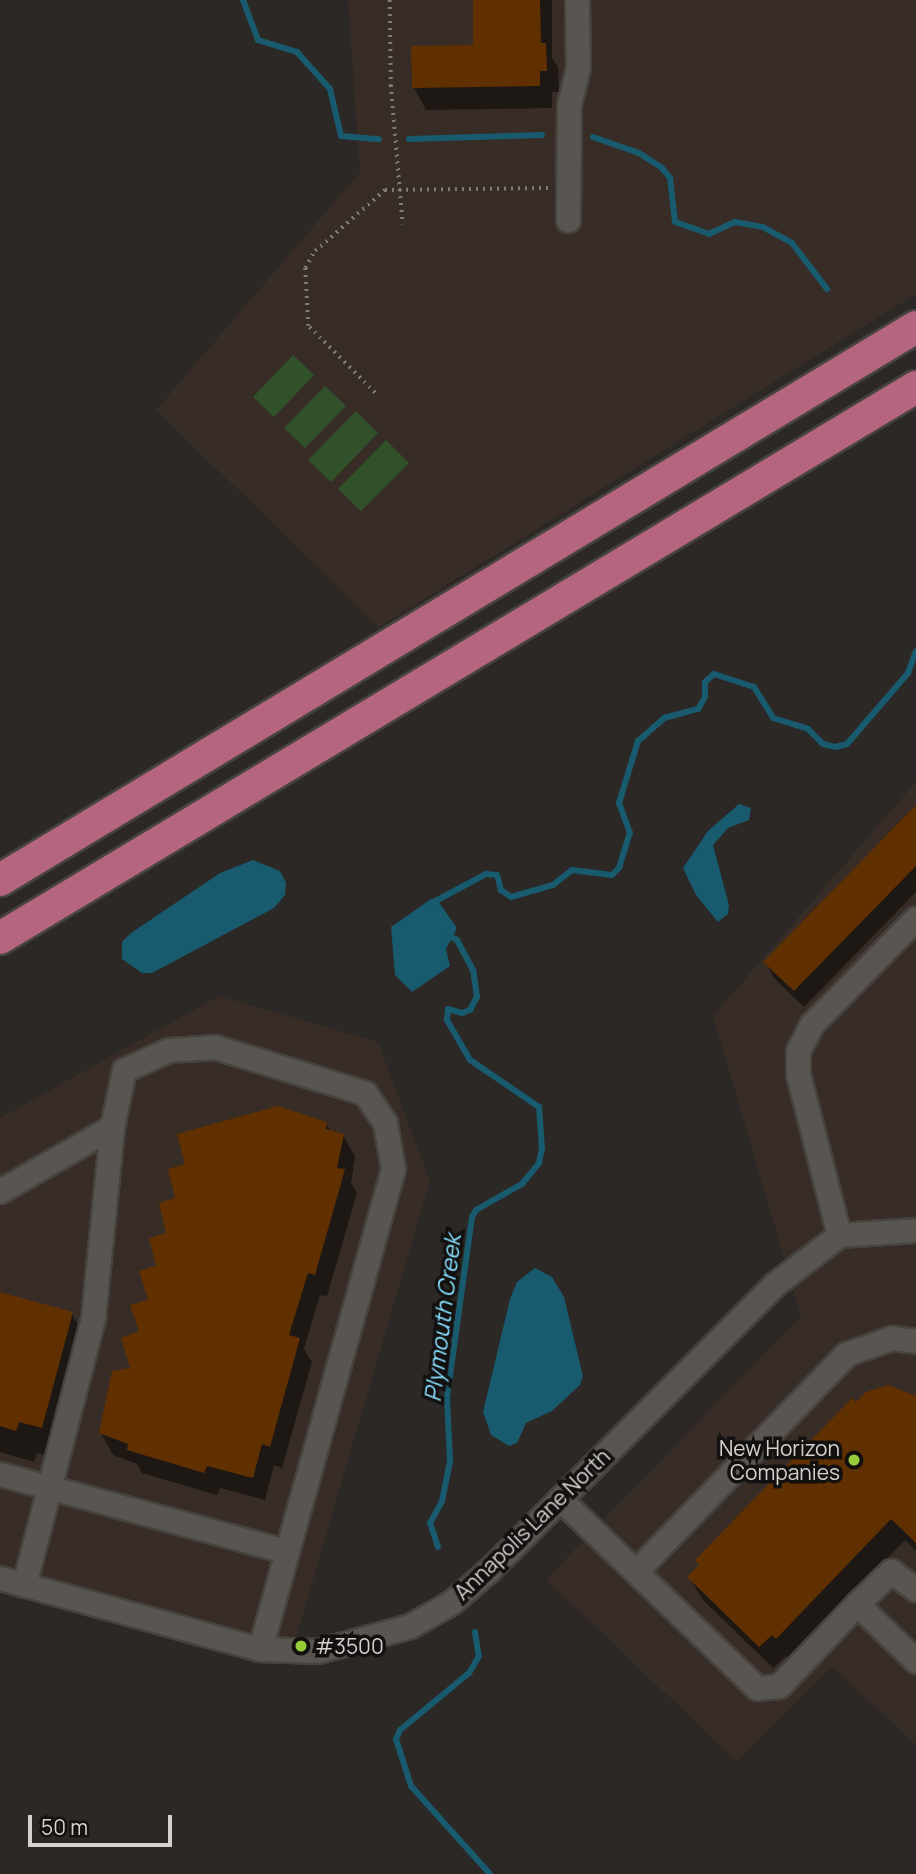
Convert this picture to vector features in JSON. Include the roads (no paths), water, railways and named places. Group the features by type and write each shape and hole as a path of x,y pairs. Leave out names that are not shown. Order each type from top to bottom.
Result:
{"highway":[{"path":"0,880 916,327"},
{"path":"0,938 916,387"}],"street":[{"path":"568,220 569,104 578,67 577,0"},
{"path":"916,918 812,1024 798,1051 798,1074 839,1235 916,1230"},
{"path":"24,1585 93,1318 112,1127 124,1070 169,1050 215,1047 365,1093 385,1123 393,1169 260,1648"},
{"path":"0,1191 112,1127"},
{"name":"Annapolis Lane North","path":"0,1578 260,1648 318,1651 410,1626 452,1602 560,1499 775,1284 839,1235"},
{"path":"636,1571 846,1354 892,1338 916,1341"},
{"path":"0,1474 286,1551"},
{"path":"560,1499 757,1688 779,1686 891,1571 916,1590"},
{"path":"857,1604 916,1661"}],"water":[{"path":"739,804 751,808 749,820 728,828 713,845 729,905 728,914 718,922 696,895 683,868 708,831"},
{"path":"253,860 280,871 286,883 285,895 274,908 152,973 142,973 122,959 122,942 131,933 220,873"},
{"path":"431,899 438,901 457,928 446,949 450,966 412,992 395,975 391,927"},
{"path":"535,1268 552,1277 564,1297 583,1376 580,1385 552,1411 526,1423 517,1443 509,1446 491,1435 483,1412 510,1299 517,1282"}],"waterway":[{"name":"Plymouth Creek","path":"243,0 258,40 297,52 330,89 341,136 379,139"},
{"name":"Plymouth Creek","path":"409,139 542,135"},
{"name":"Plymouth Creek","path":"593,137 639,153 662,168 670,178 675,222 709,234 735,222 763,227 792,243 827,289"},
{"name":"Plymouth Creek","path":"430,904 486,874 497,875 501,890 511,897 553,885 572,870 612,875 619,868 630,833 619,803 638,741 664,718 698,709 705,697 705,682 714,674 754,687 773,718 808,729 823,744 835,747 847,744 908,673 916,651"},
{"name":"Plymouth Creek","path":"438,1547 430,1523 442,1501 450,1461 447,1397 472,1217 476,1210 522,1184 539,1163 542,1148 539,1107 470,1060 447,1020 448,1009 462,1013 470,1010 477,997 473,970 457,940 447,935"},
{"name":"Plymouth Creek","path":"475,1632 479,1656 469,1673 400,1730 396,1739 411,1786 490,1874"}],"place":[{"name":"New Horizon Companies","path":"854,1460"},
{"name":"#3500","path":"301,1646"}]}
